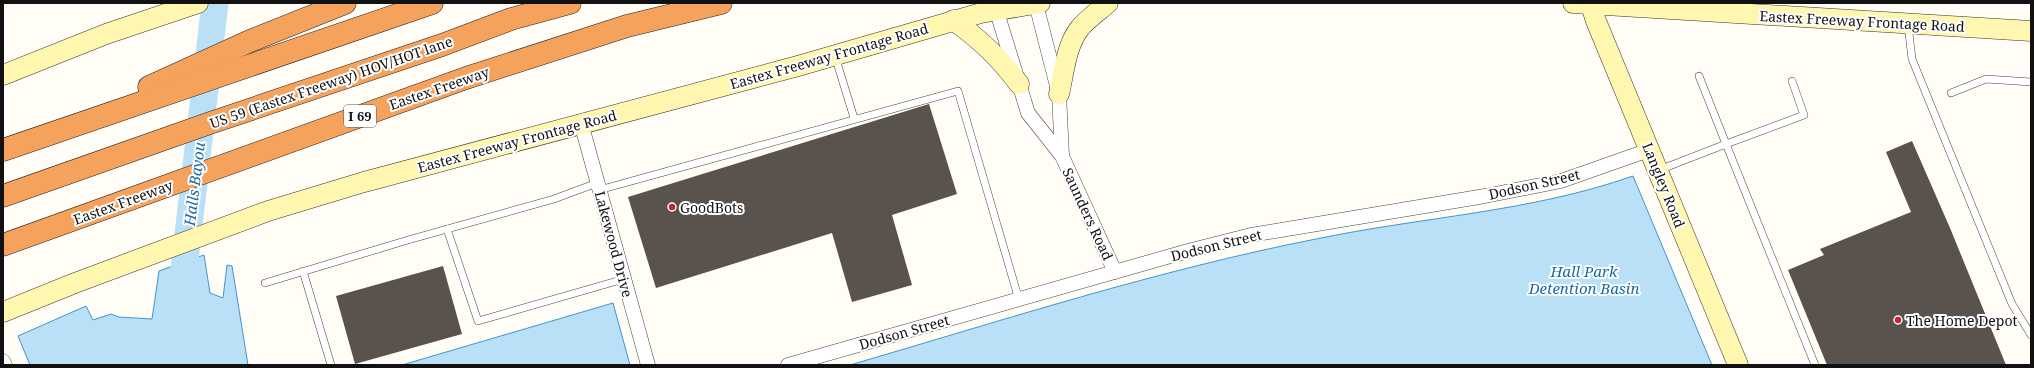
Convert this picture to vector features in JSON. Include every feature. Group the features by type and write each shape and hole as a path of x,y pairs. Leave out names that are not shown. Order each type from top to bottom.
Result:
{"highway":[{"path":"37,138 250,40 345,3"},
{"path":"3,150 432,3"},
{"name":"US 59 (Eastex Freeway) HOV/HOT lane","path":"3,196 210,122 442,45 511,19 570,3"},
{"name":"Eastex Freeway","path":"3,245 466,78 627,26 721,3"}],"main road":[{"path":"3,75 106,34 198,3"},
{"name":"Eastex Freeway Frontage Road","path":"3,312 268,211 364,182 835,55 996,6 1040,3"},
{"path":"1059,94 1071,44 1080,28 1108,3"},
{"name":"Eastex Freeway Frontage Road","path":"1582,4 2031,31"},
{"name":"Langley Road","path":"1582,4 1596,21 1738,365"},
{"path":"953,20 976,36 992,50 1019,84"}],"street":[{"name":"Saunders Road","path":"1036,3 1059,94 1062,156"},
{"name":"Saunders Road","path":"996,6 1028,113 1062,156 1115,272"},
{"name":"Lakewood Drive","path":"581,123 648,365"},
{"name":"Dodson Street","path":"788,365 1251,235 1485,196 1561,181 1649,150"},
{"path":"3,361 5,365"}],"lane":[{"path":"1908,24 1912,59 2012,304 2031,335"},
{"path":"835,55 854,118"},
{"path":"1698,76 1815,365"},
{"path":"1951,93 1986,78 2031,82"},
{"path":"1658,170 1804,115 1792,81"},
{"path":"265,283 477,220 958,91 1019,300"},
{"path":"447,229 478,321 624,279"},
{"path":"303,271 331,365"}],"water":[{"name":"Hall Park Detention Basin","path":"1633,176 1712,365 850,365 1082,297 1198,265 1257,251 1356,231 1516,206 1594,188"},
{"path":"204,255 210,293 223,298 227,265 232,266 248,365 30,365 18,336 86,306 93,320 111,314 119,317 152,319 159,271"},
{"path":"613,303 630,365 402,365"}],"building":[{"path":"929,104 957,194 892,215 912,285 852,302 832,233 656,288 628,197"},
{"name":"The Home Depot","path":"1912,141 1950,228 2006,365 1827,365 1788,270 1824,255 1820,249 1911,212 1886,152"},
{"path":"443,266 462,334 355,364 336,296"}],"waterway":[{"name":"Halls Bayou","path":"180,365 178,320 215,3"}],"place":[{"name":"GoodBots","path":"672,207"},
{"name":"The Home Depot","path":"1898,320"}]}
